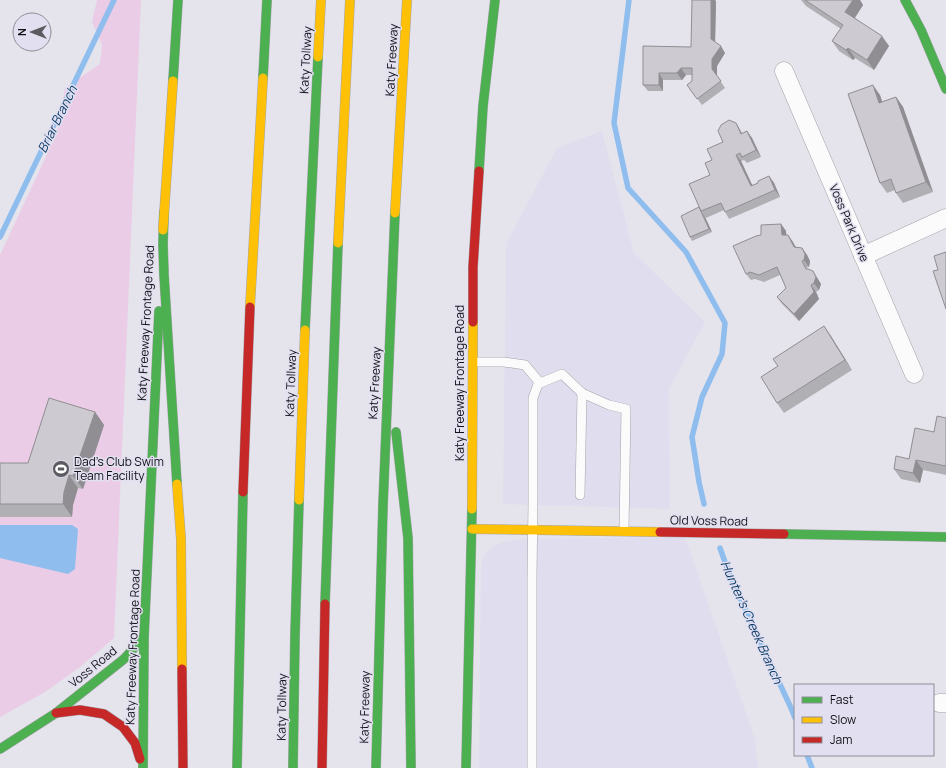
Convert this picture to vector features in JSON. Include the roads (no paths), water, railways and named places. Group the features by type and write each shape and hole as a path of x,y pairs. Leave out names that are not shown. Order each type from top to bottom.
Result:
{"main road":[{"name":"Katy Freeway Frontage Road","path":"142,767 144,637 164,212 178,0"},
{"path":"237,768 246,424 267,0"},
{"name":"Katy Tollway","path":"293,768 301,431 321,0"},
{"path":"322,768 325,592 338,243 350,0"},
{"name":"Katy Freeway","path":"376,768 381,559 388,365 407,0"},
{"name":"Katy Freeway Frontage Road","path":"466,768 472,529 473,266 483,106 495,0"},
{"path":"905,0 921,30 946,89"},
{"path":"164,212 164,275 181,539 183,768"},
{"path":"388,365 408,538 411,768"},
{"name":"Old Voss Road","path":"472,529 946,537"},
{"name":"Voss Road","path":"0,749 56,713 124,658 144,637"},
{"name":"Voss Road","path":"56,713 80,710 104,714 123,727 127,732 134,743 142,767"}],"street":[{"name":"Voss Park Drive","path":"784,71 914,374"},
{"path":"863,256 946,218"}],"lane":[{"path":"473,362 504,362 525,365 540,383"},
{"path":"532,768 532,398 538,384 562,374 582,393 608,405 626,409 624,531"},
{"path":"580,495 582,393"}],"water":[{"path":"0,525 72,525 78,529 75,569 68,574 0,558"}],"waterway":[{"name":"Briar Branch","path":"0,237 114,0"},
{"name":"Hunter's Creek Branch","path":"629,0 614,123 628,188 686,252 725,323 722,354 702,397 692,437 704,504"},
{"name":"Hunter's Creek Branch","path":"720,548 730,576 794,716"},
{"name":"Hunter's Creek Branch","path":"807,756 812,768"}],"place":[{"name":"Dad's Club Swim Team Facility","path":"61,469"}]}
